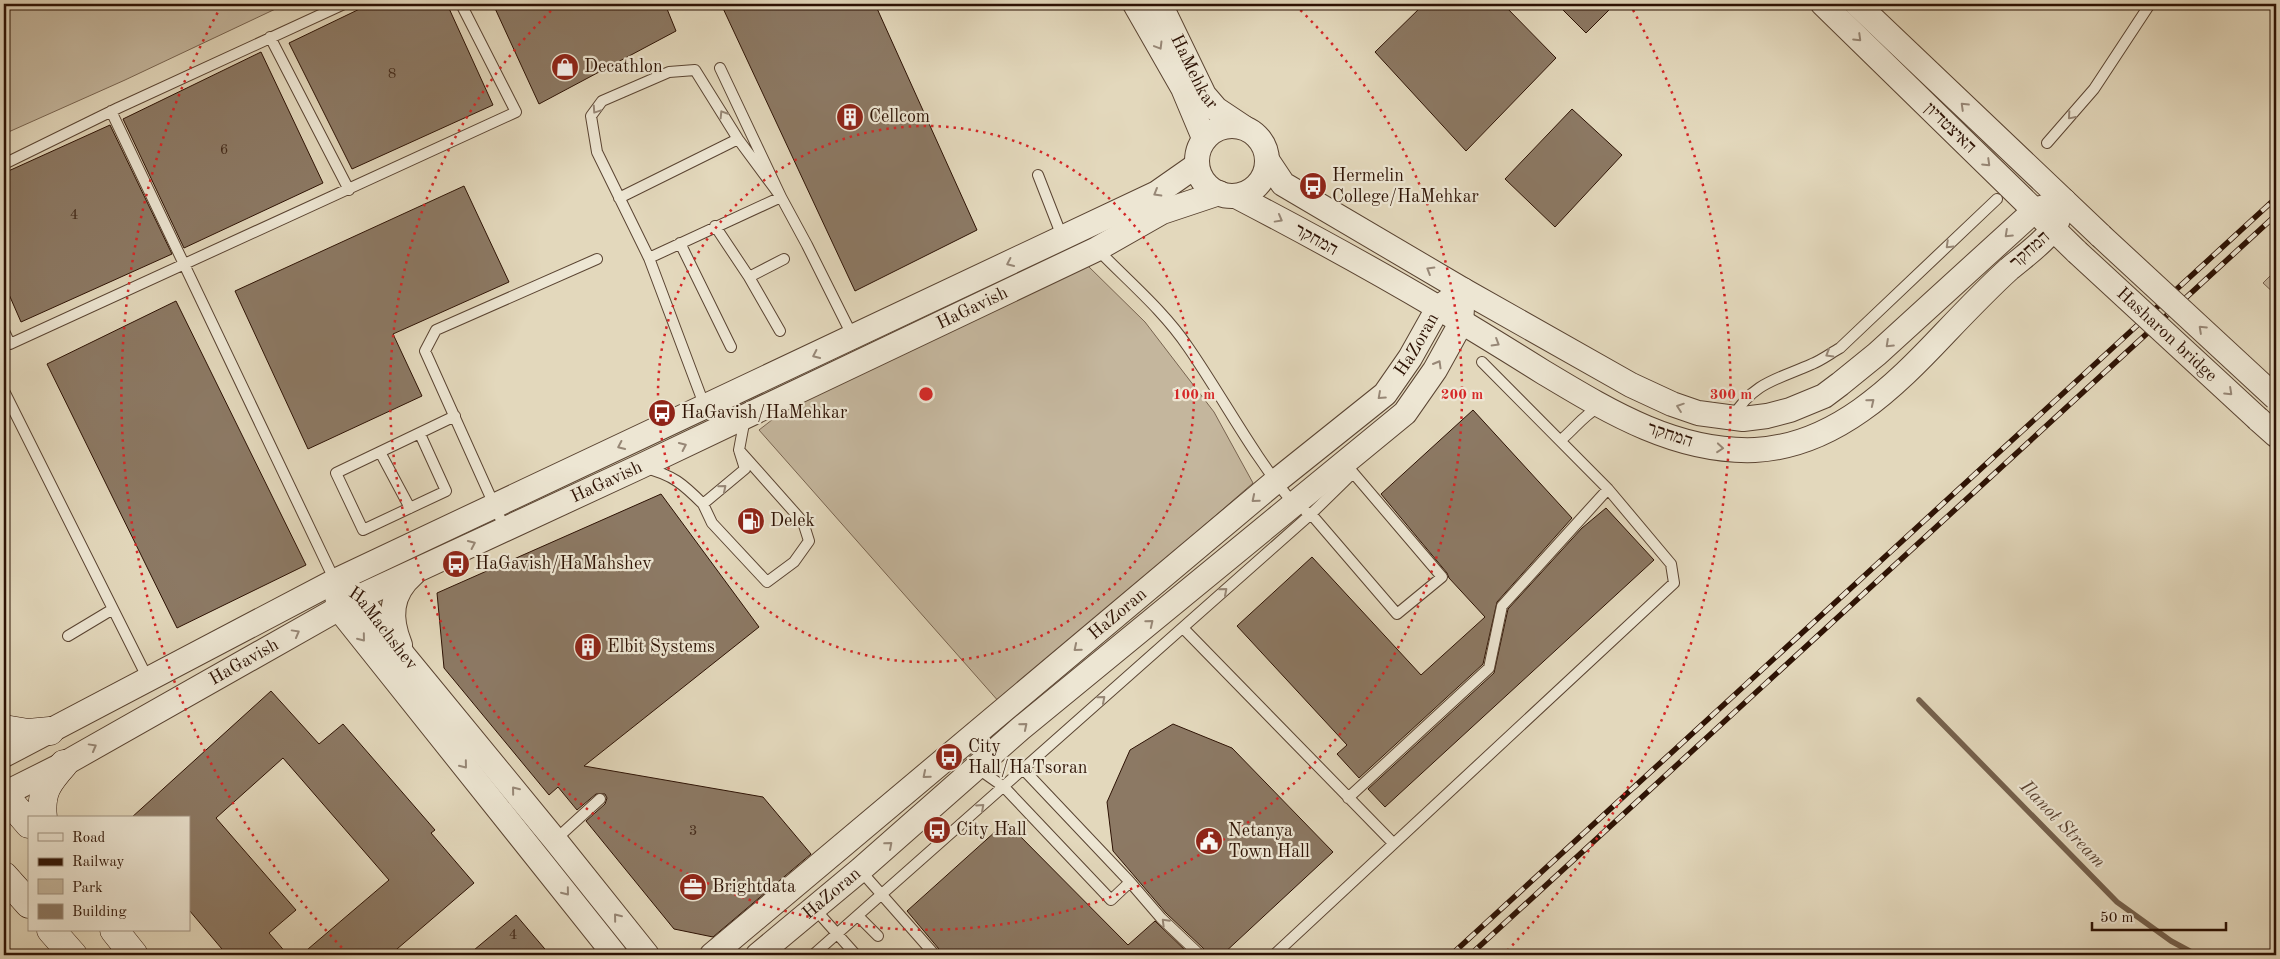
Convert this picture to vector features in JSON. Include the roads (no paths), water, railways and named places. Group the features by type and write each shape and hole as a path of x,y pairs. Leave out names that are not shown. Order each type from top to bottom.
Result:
{"main road":[{"path":"4,729 28,733 50,731"},
{"path":"43,816 42,800 47,784 64,764"},
{"path":"4,794 28,823"},
{"path":"4,876 28,905"},
{"path":"4,891 28,905"},
{"path":"53,932 73,955"},
{"path":"116,932 134,955"}],"street":[{"name":"HaMehkar","path":"1135,4 1183,88 1204,138"},
{"name":"HaMehkar","path":"1160,4 1204,95 1216,109 1243,127"},
{"name":"האיצטדיון","path":"1823,4 2078,252"},
{"name":"האיצטדיון","path":"1858,4 2101,236"},
{"path":"1232,125 1243,127 1253,132 1266,149 1268,160 1266,171 1261,181 1246,194 1228,195 1204,182 1197,165 1197,156 1204,138 1221,127 1232,125"},
{"path":"1268,160 1283,184 1599,368 1651,395 1698,413 1743,419 1767,416 1790,410 1824,396 1877,354 2035,210 2064,202"},
{"name":"HaGavish","path":"4,755 335,581 1063,239 1157,193 1197,165"},
{"name":"המחקר","path":"1228,195 1438,308 1600,407 1685,442 1710,447 1756,450 1780,446 1822,433 1842,423 1867,406 1898,380 1985,291 2054,228 2064,202"},
{"name":"HaGavish","path":"4,794 64,764 359,597 639,467 1097,249 1162,212 1228,195"},
{"name":"Hasharon bridge","path":"2101,236 2276,398"},
{"name":"Hasharon bridge","path":"2078,252 2276,435"},
{"name":"HaZoran","path":"712,955 1275,482 1386,394 1410,358 1438,308 1463,290"},
{"name":"HaZoran","path":"758,955 860,870 1020,729 1303,510 1348,468 1405,413 1435,370 1461,323 1463,290"},
{"path":"404,656 393,627 392,612 394,600 400,588 420,569"},
{"name":"HaMachshev","path":"335,581 359,597 404,656 647,955"},
{"name":"HaMachshev","path":"335,581 339,609 616,955"}],"lane":[{"path":"4,164 111,111 344,4"},
{"path":"4,331 10,344 186,265 516,112 461,4"},
{"path":"2047,143 2094,89 2150,4"},
{"path":"270,37 349,190"},
{"path":"720,68 781,197 807,244 852,338"},
{"path":"705,407 648,258 597,152 590,116 602,101 669,72 695,70 738,139 781,197"},
{"path":"111,111 335,581"},
{"path":"619,198 738,139"},
{"path":"1038,175 1063,239"},
{"path":"648,258 781,197"},
{"path":"1732,418 1738,407 1758,388 1771,380 1813,364 1840,348 1997,199"},
{"path":"715,226 749,277 780,331"},
{"path":"680,243 731,347"},
{"path":"1097,249 1158,312 1187,346 1275,482 1303,510 1397,614 1442,576 1348,468"},
{"path":"505,528 425,351 436,330 597,259"},
{"path":"749,277 784,260"},
{"path":"1274,955 1674,582 1671,564 1608,489 1482,362"},
{"path":"4,391 148,679"},
{"path":"1561,440 1581,424 1587,414 1600,407"},
{"path":"420,434 446,491 363,530 336,473 455,416"},
{"path":"703,504 745,469 739,450 746,416"},
{"path":"639,467 665,473 687,488 703,504 712,523 767,582 794,562 809,541 803,522 739,450"},
{"path":"380,452 410,508"},
{"path":"1348,798 1489,668 1502,606 1608,489"},
{"path":"813,955 1182,628 1303,510"},
{"path":"68,636 113,609"},
{"path":"1182,628 1393,843"},
{"path":"977,768 1004,787 1111,900 1130,882"},
{"path":"1023,769 1130,882 1161,918 1200,955"},
{"path":"555,840 600,800"},
{"path":"860,870 935,955"},
{"path":"814,908 856,955"},
{"path":"858,916 878,936"}],"waterway":[{"name":"Ilanot Stream","path":"1919,700 2117,902 2171,941 2197,955"}],"railway":[{"path":"1451,955 2276,198"},
{"path":"1470,955 2276,215"}],"place":[{"name":"Decathlon","path":"565,67"},
{"name":"Cellcom","path":"850,117"},
{"name":"Hermelin College/HaMehkar","path":"1313,186"},
{"name":"HaGavish/HaMehkar","path":"662,413"},
{"name":"Delek","path":"751,521"},
{"name":"HaGavish/HaMahshev","path":"456,564"},
{"name":"Elbit Systems","path":"588,647"},
{"name":"City Hall/HaTsoran","path":"949,757"},
{"name":"City Hall","path":"937,830"},
{"name":"Netanya Town Hall","path":"1209,841"},
{"name":"Brightdata","path":"693,887"}]}
